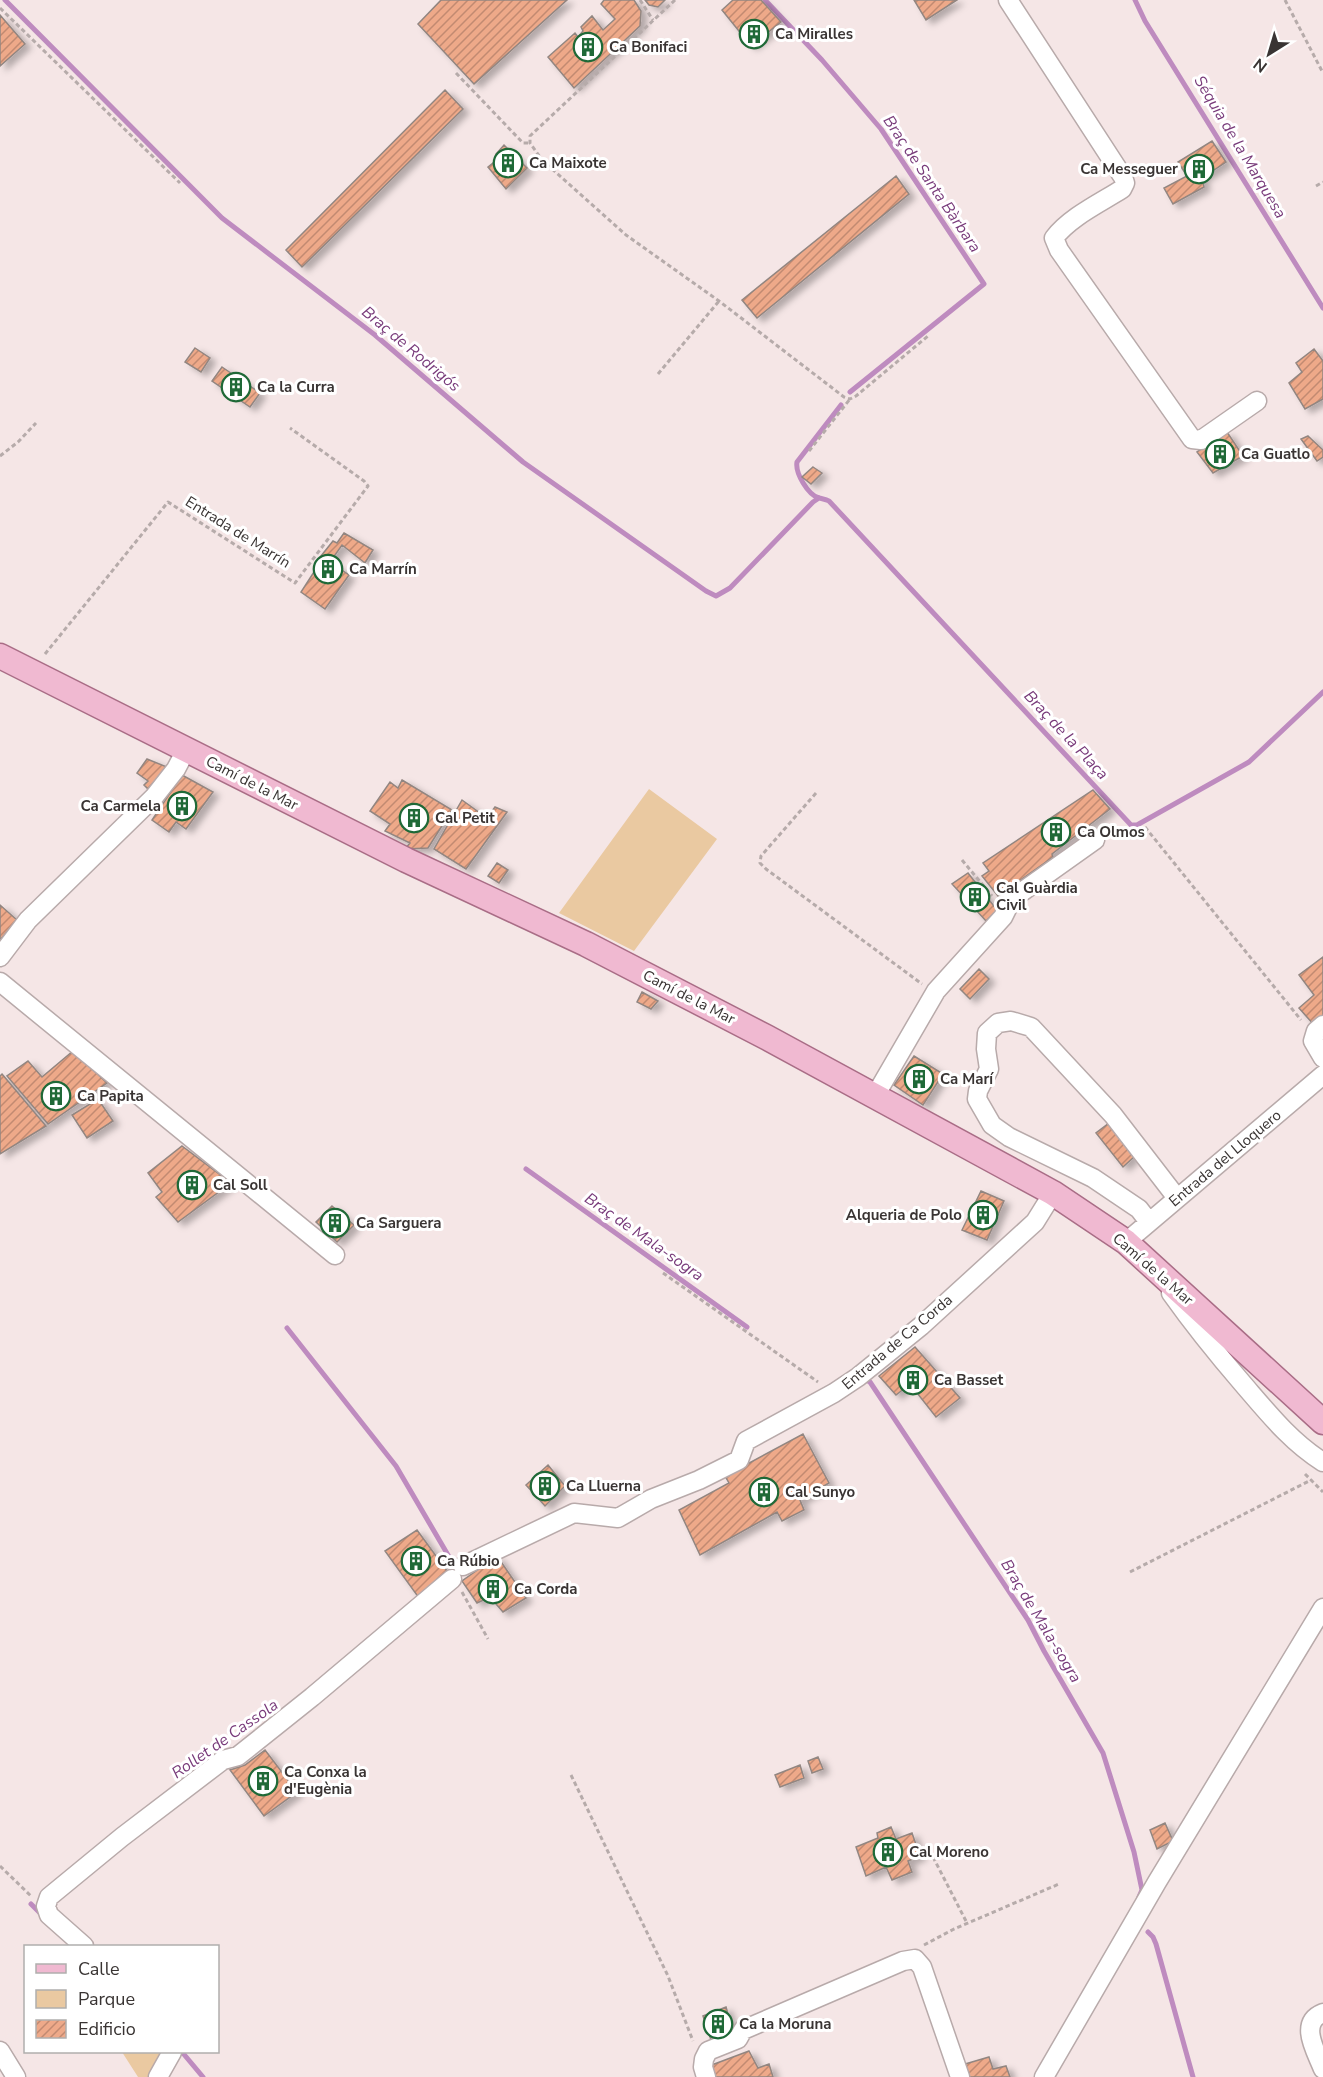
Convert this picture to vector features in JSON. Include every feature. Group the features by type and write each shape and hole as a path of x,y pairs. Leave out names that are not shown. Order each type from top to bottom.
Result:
{"main road":[{"name":"Camí de la Mar","path":"0,656 395,854 586,944 766,1037 1053,1194 1126,1242 1323,1422"}],"street":[{"path":"1008,0 1125,183 1122,189 1069,223 1058,233 1054,238 1059,250 1192,439 1201,440 1257,401"},
{"path":"0,957 28,920 154,798 176,769 186,750"},
{"path":"875,1096 934,995 1003,917 1012,899 1095,840"},
{"path":"0,982 335,1255"},
{"path":"1149,1222 1139,1209 1093,1178 1009,1137 992,1125 977,1099 978,1090 989,1069 986,1049 987,1033 998,1023 1011,1021 1030,1028 1113,1115 1177,1198"},
{"path":"1318,1030 1313,1041 1323,1058"},
{"name":"Entrada del Lloquero","path":"1126,1242 1323,1075"},
{"name":"Entrada de Ca Corda","path":"49,1915 46,1906 49,1897 122,1837 223,1760 238,1756 321,1690 458,1573 574,1513 618,1518 651,1499 699,1480 739,1460 746,1441 834,1393 858,1377 921,1326 1035,1222 1053,1194"},
{"path":"1151,1265 1186,1314 1272,1419 1320,1469"},
{"path":"1044,2077 1157,1882 1323,1608"},
{"path":"49,1915 82,1945"},
{"path":"706,2077 703,2067 708,2051 738,2039 743,2030 903,1960 915,1959 922,1967 960,2077"},
{"path":"1323,2013 1315,2016 1310,2023 1310,2035 1323,2069"},
{"path":"0,2051 16,2077"},
{"path":"158,2077 171,2053"}],"path":[{"path":"640,0 653,20"},
{"path":"675,0 530,136 530,143 542,159 626,235 719,301 844,397 850,399"},
{"path":"1285,0 1323,73"},
{"path":"0,8 180,183"},
{"path":"456,73 523,143 530,143"},
{"path":"1316,186 1323,182"},
{"path":"658,374 719,301"},
{"path":"809,451 850,399 928,336"},
{"path":"0,456 18,442 36,423"},
{"name":"Entrada de Marrín","path":"31,672 168,502 295,582 368,486 364,480 290,428"},
{"path":"816,793 761,856 760,863 934,995"},
{"path":"1145,827 1318,1030"},
{"path":"962,860 998,902 1009,905"},
{"path":"663,1273 834,1393"},
{"path":"1130,1572 1310,1480 1320,1469"},
{"path":"1303,1471 1323,1491"},
{"path":"458,1573 460,1589 488,1639"},
{"path":"571,1775 668,1976 696,2049 708,2051"},
{"path":"933,1857 967,1923"},
{"path":"0,1866 49,1915"},
{"path":"915,1959 924,1946 967,1923 1059,1884"}],"green space":[{"path":"649,789 717,839 634,951 559,913"},
{"path":"123,2053 165,2053 152,2077 138,2077"}],"building":[{"path":"441,0 567,0 474,84 418,24"},
{"name":"Ca Bonifaci","path":"604,0 634,0 641,11 640,26 574,88 548,57 575,33 578,37 583,31 581,27 592,16 603,30 615,19 601,4"},
{"path":"645,0 665,0 658,7 649,5"},
{"name":"Ca Miralles","path":"733,0 761,0 781,22 751,46 722,10"},
{"path":"914,0 957,0 926,20"},
{"path":"0,15 25,44 0,66"},
{"path":"445,90 463,109 302,267 286,250"},
{"name":"Ca Messeguer","path":"1212,141 1226,162 1202,178 1204,187 1173,204 1164,188 1187,176 1178,162"},
{"name":"Ca Maixote","path":"504,145 527,168 506,189 488,167 499,158 496,154"},
{"path":"896,176 909,194 757,318 742,300"},
{"path":"195,348 210,358 201,372 185,362"},
{"path":"1314,349 1323,361 1323,399 1305,409 1289,383 1302,372 1296,363"},
{"name":"Ca la Curra","path":"222,367 260,393 250,407 212,381"},
{"name":"Ca Guatlo","path":"1227,432 1243,456 1213,473 1197,452"},
{"path":"1308,436 1323,450 1323,457 1317,461 1301,439"},
{"path":"813,467 822,473 811,484 802,477"},
{"name":"Ca Marrín","path":"344,533 373,550 365,563 342,545 330,562 349,575 325,609 301,592 323,558 321,556 333,541 337,543"},
{"path":"147,759 167,767 151,792 144,785 148,781 137,773"},
{"name":"Ca Carmela","path":"182,775 213,792 186,829 176,822 169,832 152,820"},
{"name":"Cal Petit","path":"402,780 452,810 428,848 405,849 410,843 385,831 390,824 370,811 390,782 398,788"},
{"name":"Ca Olmos","path":"1093,790 1110,809 1052,854 1053,857 998,896 982,876 989,871 983,863"},
{"path":"462,800 487,818 495,807 507,812 466,869 434,849"},
{"path":"497,863 508,870 499,883 488,876"},
{"name":"Cal Guàrdia Civil","path":"968,873 997,910 986,921 952,884"},
{"path":"0,905 17,920 0,940"},
{"path":"1323,957 1323,1016 1314,1025 1299,1008 1314,995 1299,975"},
{"path":"979,969 989,979 970,999 960,989"},
{"path":"642,992 658,1001 651,1009 637,1002"},
{"name":"Ca Papita","path":"73,1051 107,1083 48,1124 7,1076 28,1061 42,1077"},
{"name":"Ca Marí","path":"914,1056 943,1074 923,1105 894,1085"},
{"path":"2,1074 46,1126 0,1154 0,1076"},
{"path":"98,1099 113,1121 87,1138 72,1115"},
{"path":"1109,1123 1134,1157 1123,1167 1096,1133"},
{"name":"Cal Soll","path":"182,1146 231,1183 178,1222 156,1197 162,1192 148,1173"},
{"name":"Alqueria de Polo","path":"981,1191 1004,1201 987,1240 962,1230"},
{"name":"Ca Sarguera","path":"332,1206 354,1225 337,1242 316,1222"},
{"name":"Ca Basset","path":"915,1347 960,1398 936,1417 910,1384 896,1395 879,1376"},
{"name":"Cal Sunyo","path":"803,1434 829,1483 800,1500 804,1510 782,1521 777,1512 700,1555 679,1510 729,1483 725,1476"},
{"name":"Ca Lluerna","path":"548,1465 565,1486 545,1506 526,1485"},
{"name":"Ca Rúbio","path":"417,1530 447,1571 446,1576 419,1598 385,1551"},
{"name":"Ca Corda","path":"497,1556 526,1598 503,1612 490,1597 477,1603 462,1581"},
{"name":"Ca Conxa la d'Eugènia","path":"265,1750 297,1792 264,1816 230,1770 245,1765"},
{"path":"818,1757 823,1769 812,1773 808,1761"},
{"path":"800,1765 804,1778 780,1787 775,1775"},
{"path":"1165,1823 1173,1841 1157,1849 1150,1830"},
{"name":"Cal Moreno","path":"891,1827 896,1839 912,1833 920,1856 908,1861 912,1872 892,1880 886,1867 866,1876 856,1847 878,1838 877,1833"},
{"name":"Ca la Moruna","path":"726,2007 733,2031 711,2040 703,2016"},
{"path":"749,2051 758,2068 769,2064 773,2077 713,2077 709,2066"},
{"path":"989,2057 993,2069 1006,2066 1010,2077 969,2077 965,2064"}],"waterway":[{"name":"Braç de Rodrigós","path":"5,0 222,218 375,335 523,462 706,591 716,596 730,588 819,498"},
{"name":"Braç de Santa Bàrbara","path":"765,0 822,60 881,129 984,284 850,392"},
{"name":"Séquia de la Marquesa","path":"1135,0 1145,21 1323,308"},
{"name":"Braç de la Plaça","path":"841,405 797,462 798,472 807,488 815,496 829,501 1131,825 1137,825 1249,762 1323,692"},
{"name":"Braç de Mala-sogra","path":"526,1169 747,1327"},
{"name":"Rollet de Cassola","path":"287,1328 396,1466 455,1567"},
{"name":"Braç de Mala-sogra","path":"863,1380 870,1382 1028,1620 1103,1753 1134,1852 1142,1890 1139,1897"},
{"name":"Rollet de Cassola","path":"31,1904 44,1917"},
{"name":"Braç de Mala-sogra","path":"1148,1932 1156,1944 1193,2077"},
{"name":"Rollet de Cassola","path":"183,2053 203,2077"}],"place":[{"name":"Ca Miralles","path":"754,34"},
{"name":"Ca Bonifaci","path":"588,47"},
{"name":"Ca Maixote","path":"508,163"},
{"name":"Ca Messeguer","path":"1199,169"},
{"name":"Ca la Curra","path":"236,387"},
{"name":"Ca Guatlo","path":"1220,454"},
{"name":"Ca Marrín","path":"328,569"},
{"name":"Ca Carmela","path":"182,806"},
{"name":"Cal Petit","path":"414,818"},
{"name":"Ca Olmos","path":"1056,832"},
{"name":"Cal Guàrdia Civil","path":"975,897"},
{"name":"Ca Marí","path":"919,1079"},
{"name":"Ca Papita","path":"56,1096"},
{"name":"Cal Soll","path":"192,1185"},
{"name":"Alqueria de Polo","path":"983,1215"},
{"name":"Ca Sarguera","path":"335,1223"},
{"name":"Ca Basset","path":"913,1380"},
{"name":"Ca Lluerna","path":"545,1486"},
{"name":"Cal Sunyo","path":"764,1492"},
{"name":"Ca Rúbio","path":"416,1561"},
{"name":"Ca Corda","path":"493,1589"},
{"name":"Ca Conxa la d'Eugènia","path":"263,1781"},
{"name":"Cal Moreno","path":"888,1852"},
{"name":"Ca la Moruna","path":"718,2024"}]}
